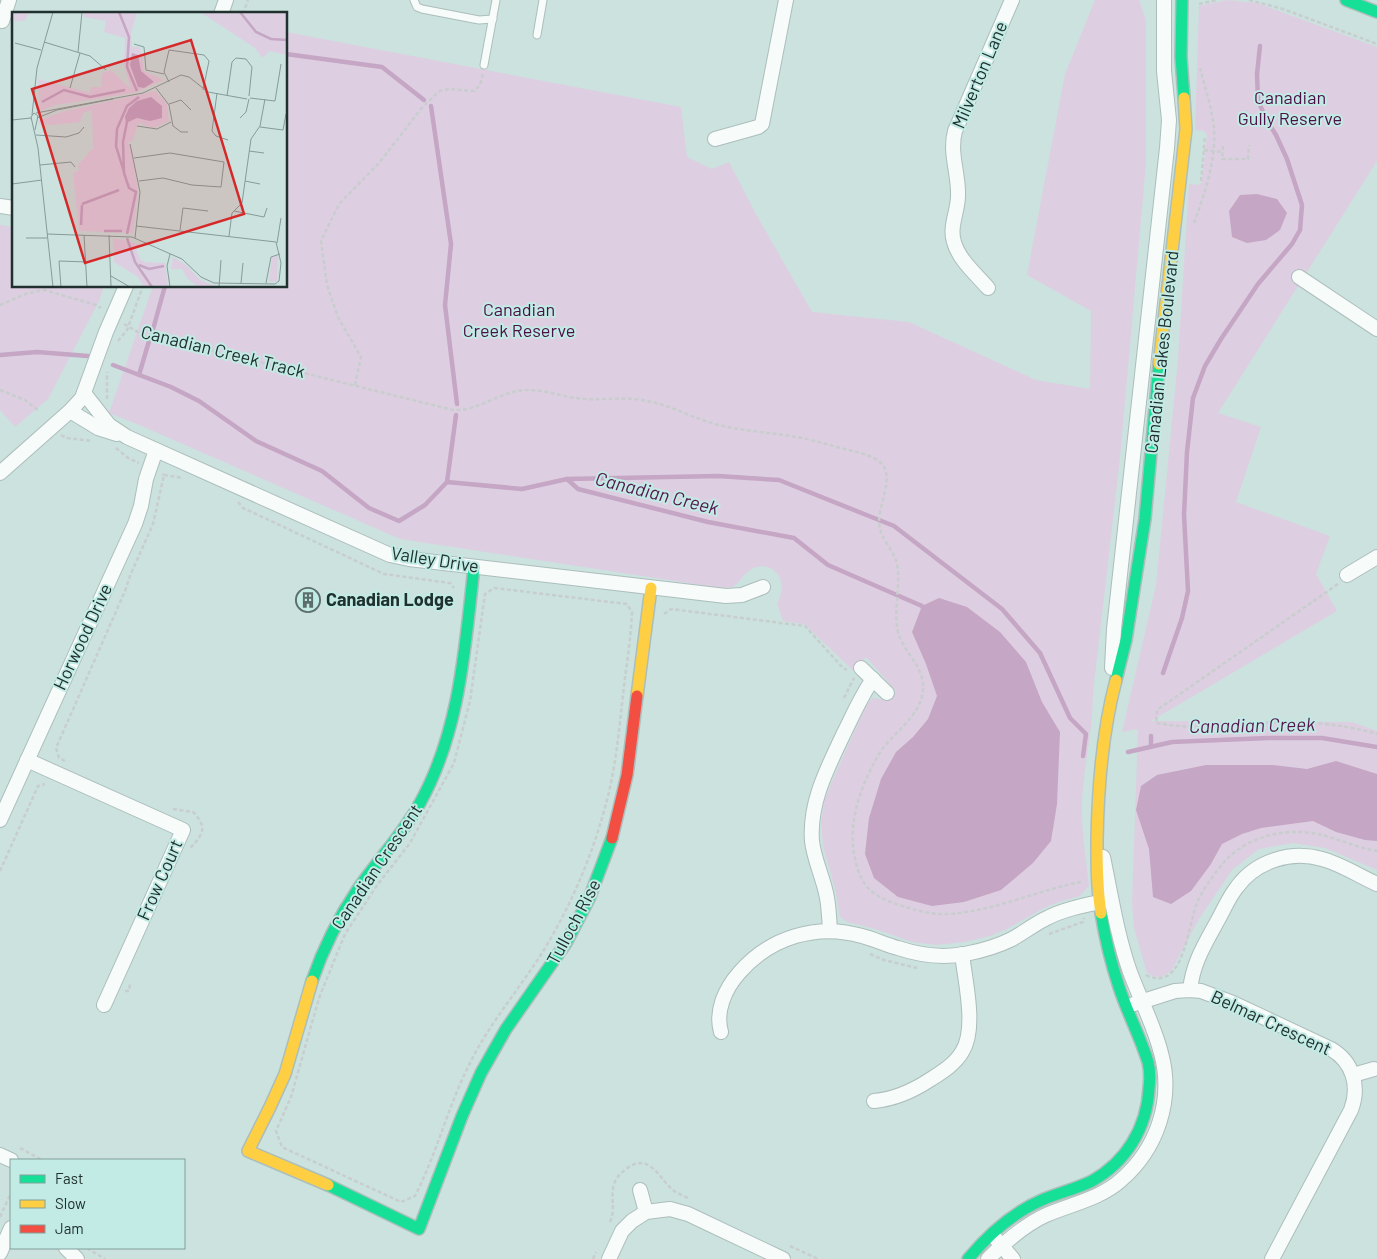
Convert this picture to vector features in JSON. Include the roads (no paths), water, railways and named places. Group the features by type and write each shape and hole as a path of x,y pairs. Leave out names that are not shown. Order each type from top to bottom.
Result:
{"street":[{"path":"5,22 9,0"},
{"path":"222,12 226,0"},
{"path":"715,139 758,127 763,122 786,0"},
{"name":"Milverton Lane","path":"988,288 962,258 953,241 952,230 958,192 953,142 955,131 1012,0"},
{"name":"Canadian Lakes Boulevard","path":"1110,702 1114,629 1168,148 1169,120 1164,71 1164,0"},
{"name":"Canadian Lakes Boulevard","path":"988,1259 1001,1246 1034,1221 1088,1199 1113,1186 1140,1161 1154,1138 1164,1105 1166,1078 1162,1054 1097,880 1100,762 1110,702 1126,640 1145,519 1157,383 1181,182 1186,129 1181,57 1182,0"},
{"path":"1346,0 1377,12"},
{"path":"1299,277 1377,329"},
{"path":"0,473 70,411 84,394 125,288"},
{"name":"Valley Drive","path":"84,394 112,427 128,437 383,553 474,567 730,597 742,595 763,587"},
{"name":"Valley Drive","path":"70,411 100,429 128,437"},
{"name":"Horwood Drive","path":"0,820 135,524 141,506 146,479 156,450"},
{"path":"1347,575 1377,557"},
{"name":"Canadian Crescent","path":"419,1229 281,1164 248,1151 273,1104 284,1075 309,986 328,942 363,882 392,846 415,812 428,790 444,751 457,701 474,567"},
{"name":"Tulloch Rise","path":"419,1229 462,1116 481,1073 506,1029 562,948 589,899 601,870 616,828 627,775 651,588"},
{"path":"855,670 873,679 887,693"},
{"path":"830,930 826,893 813,848 813,813 823,778 858,705 873,679"},
{"name":"Frow Court","path":"27,760 183,830 106,999"},
{"name":"Canadian Lakes Boulevard","path":"968,1259 992,1234 1029,1207 1100,1176 1122,1159 1135,1140 1148,1109 1150,1079 1148,1063 1111,965 1098,832"},
{"path":"1190,990 1195,964 1231,896 1245,878 1263,865 1273,860 1289,857 1314,857 1377,884"},
{"path":"721,1032 718,1018 724,996 733,980 751,960 764,950 786,939 807,933 830,930 862,935 900,949 922,954 962,954 1006,942 1057,914 1105,902"},
{"path":"874,1102 900,1096 914,1090 950,1066 963,1051 968,1040 970,1023 962,954"},
{"name":"Belmar Crescent","path":"1126,1007 1167,993 1190,990 1207,993 1225,999 1331,1049 1343,1058 1353,1075"},
{"path":"1272,1259 1351,1110 1354,1096 1353,1075 1374,1069"},
{"path":"640,1190 646,1212"},
{"path":"609,1259 625,1227 635,1218 646,1212 666,1209 680,1211 783,1259"},
{"path":"0,1252 10,1230"},
{"path":"992,1234 1013,1259"},
{"path":"67,1249 78,1259"}],"lane":[{"path":"414,0 419,8 479,20 493,19"},
{"path":"484,65 496,0"},
{"path":"536,35 543,0"}],"waterway":[{"path":"1163,673 1182,618 1188,591 1184,515 1187,452 1193,398 1205,366 1221,339 1258,284 1292,244 1300,230 1302,205 1287,159 1258,100 1257,74 1260,46"},
{"path":"288,54 382,67 424,100"},
{"path":"431,106 451,244 445,305 457,404"},
{"path":"152,333 164,288"},
{"path":"139,375 149,341"},
{"name":"Canadian Creek","path":"0,355 37,352 88,356"},
{"name":"Canadian Creek","path":"113,365 171,387 199,401 256,441 322,471 369,508 399,521 425,505 447,482 522,489 567,479 578,489 708,522 794,538 828,565 922,606 924,610"},
{"path":"447,482 456,415"},
{"path":"567,479 718,476 779,480 894,526 1002,609 1040,653 1070,718 1086,734 1083,756"},
{"path":"1151,736 1151,747"},
{"name":"Canadian Creek","path":"1128,752 1172,742 1268,738 1322,738 1377,747"}],"place":[{"name":"Canadian Lodge","path":"308,600"}],"park label":[{"name":"Canadian Gully Reserve","path":"1290,108"},
{"name":"Canadian Creek Reserve","path":"519,320"}]}
